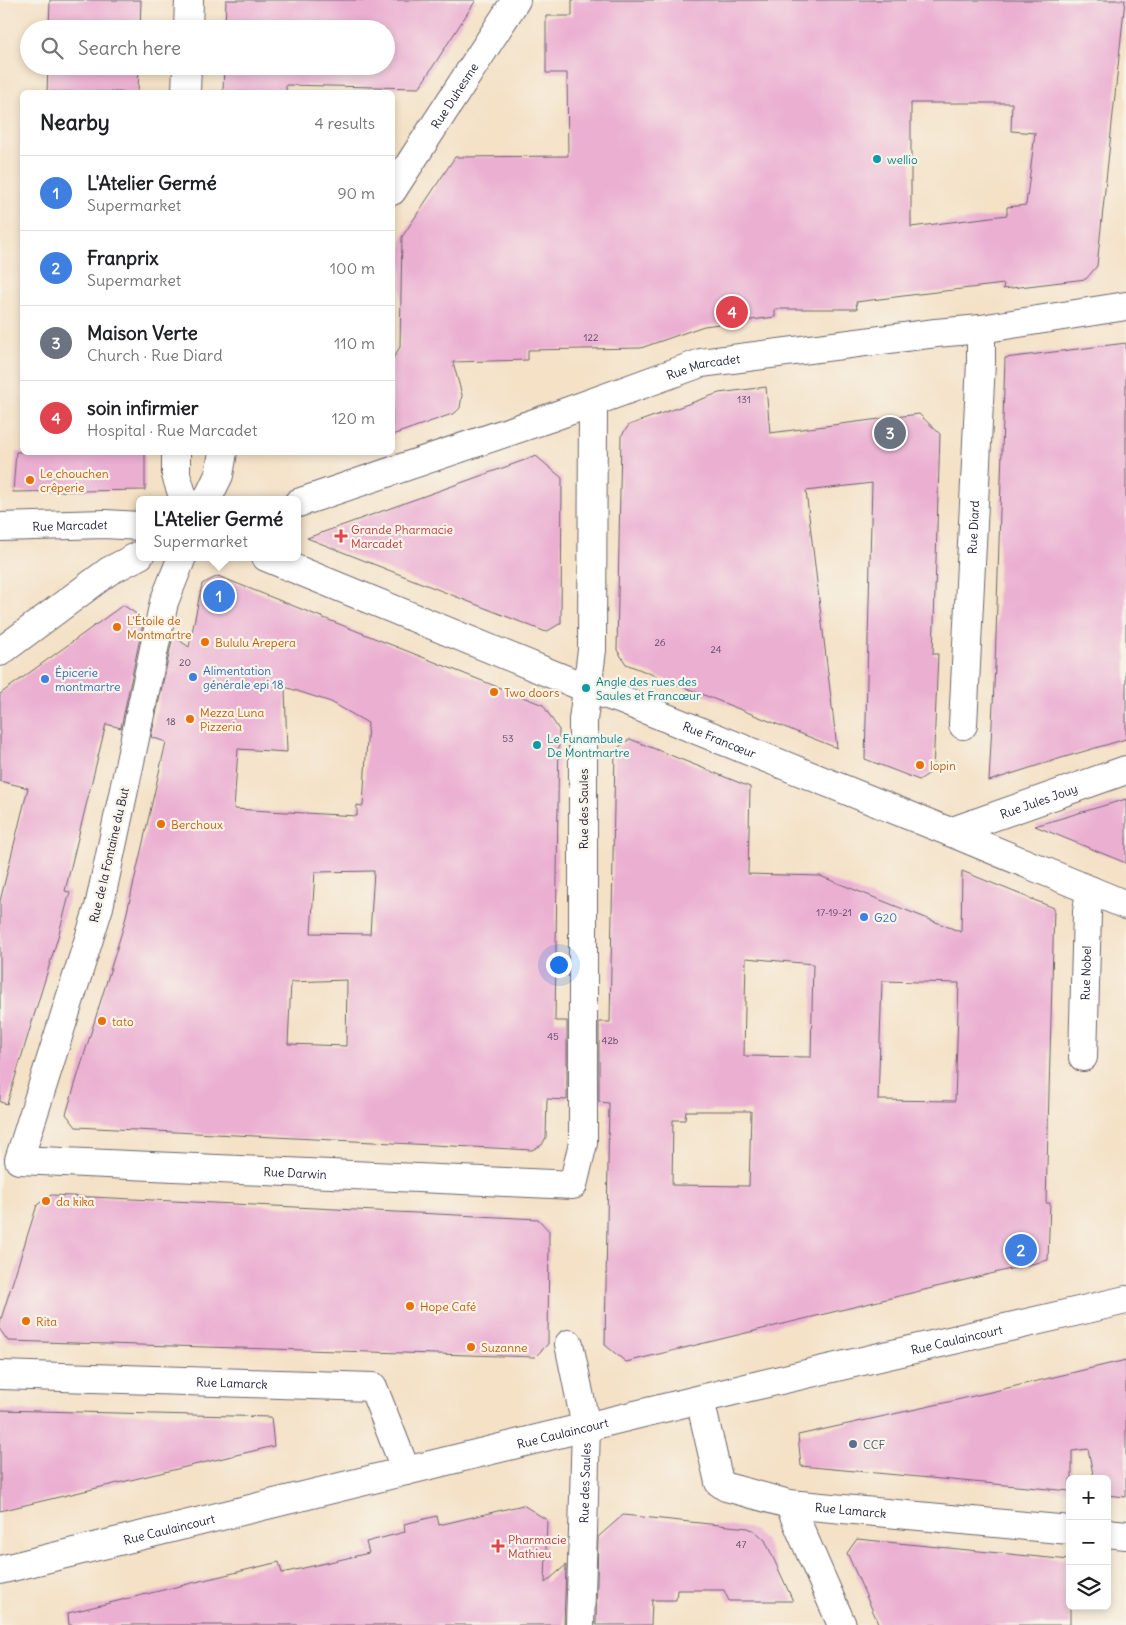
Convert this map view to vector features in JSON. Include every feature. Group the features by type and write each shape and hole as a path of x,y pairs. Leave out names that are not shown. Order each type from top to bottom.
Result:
{"street":[{"path":"188,20 189,0"},
{"name":"Rue Duhesme","path":"395,186 516,0"},
{"path":"186,90 187,75"},
{"name":"Rue Marcadet","path":"301,503 701,363 981,329 1126,306"},
{"name":"Rue Diard","path":"963,725 981,329"},
{"name":"Rue des Saules","path":"573,1185 583,1143 583,720 592,650 594,402"},
{"path":"176,455 176,475 183,496"},
{"path":"210,496 219,475 222,455"},
{"name":"Rue Marcadet","path":"0,527 105,524 136,526"},
{"path":"0,652 109,571 136,558"},
{"name":"Rue de la Fontaine du But","path":"19,1160 99,906 164,602 180,561"},
{"name":"Rue Francœur","path":"276,561 586,688 622,700 950,832 1126,905"},
{"name":"Rue Jules Jouy","path":"950,832 1126,770"},
{"name":"Rue Nobel","path":"1083,1057 1086,921 1090,890"},
{"name":"Rue Darwin","path":"19,1160 573,1185"},
{"name":"Rue Caulaincourt","path":"0,1570 750,1387 1126,1300"},
{"name":"Rue des Saules","path":"569,1344 586,1427 580,1625"},
{"name":"Rue Lamarck","path":"0,1375 373,1387 406,1471"},
{"name":"Rue Lamarck","path":"700,1400 718,1482 726,1488 789,1504 1066,1530"},
{"path":"789,1504 842,1625"},
{"path":"1111,1533 1126,1535"}],"building":[{"path":"50,0 141,0 140,20 49,20"},
{"path":"226,0 476,0 419,88 286,85 286,90 223,90 224,75 395,75 395,20 225,20"},
{"path":"572,0 1125,0 1097,266 1086,279 1003,289 1004,284 856,302 857,309 775,309 775,317 704,326 641,348 528,350 528,360 453,362 462,395 460,408 455,413 395,434 395,355 400,347 402,237 455,157 568,156 567,73 546,73 546,16 572,16","holes":["911,103 1012,103 1011,131 1035,133 1026,205 1007,207 1007,215 911,227"]},
{"path":"48,75 139,75 138,90 47,90"},
{"path":"1126,343 1126,739 989,781 995,666 1005,358"},
{"path":"766,387 770,433 919,414 940,434 933,654 938,654 933,771 919,780 865,759 872,483 806,491 837,748 626,664 617,650 621,436 629,425 719,393"},
{"path":"16,452 20,452 20,455 145,455 145,490 13,492"},
{"path":"536,456 562,478 561,623 546,632 307,538"},
{"path":"218,576 543,705 559,730 555,1021 567,1021 567,1100 547,1099 546,1137 542,1145 532,1150 76,1127 66,1114 124,925 166,742 151,737 173,636 189,647 202,584","holes":["285,687 331,702 368,723 363,806 357,805 357,816 234,809 238,749 287,752","374,871 370,934 311,933 315,872","347,980 346,1046 288,1044 291,982"]},
{"path":"123,605 144,619 121,728 106,724 65,891 70,892 7,1104 0,1102 0,901 28,788 0,781 0,694"},
{"path":"630,739 750,787 748,874 820,876 961,932 962,871 1054,908 1046,1203 1050,1203 1048,1260 626,1362 605,1345 609,1103 599,1102 599,1022 610,1022 615,750","holes":["746,958 813,964 811,1057 744,1056","882,981 959,983 955,1101 878,1100","686,1111 751,1111 749,1186 672,1185 673,1120 685,1120"]},
{"path":"1126,799 1126,863 1035,826"},
{"path":"51,1195 538,1219 549,1231 548,1344 535,1357 8,1341 0,1330 0,1322 37,1205"},
{"path":"1126,1360 1126,1497 1111,1495 1111,1475 1093,1475 1088,1449 1072,1451 1072,1475 1066,1475 1066,1491 801,1466 798,1435"},
{"path":"0,1410 271,1417 274,1446 0,1511"},
{"path":"523,1505 547,1520 545,1583 566,1565 564,1625 69,1625 68,1613 279,1562 282,1573 369,1553 366,1542 405,1532 404,1524 437,1516 439,1525"},
{"path":"623,1515 748,1528 755,1531 765,1540 793,1601 729,1601 724,1590 677,1590 676,1600 652,1600 651,1625 596,1625 598,1537"},
{"path":"857,1539 1066,1560 1066,1610 1070,1610 1070,1625 879,1625 847,1553"}],"place":[{"name":"wellio","path":"877,159"},
{"name":"soin infirmier","path":"732,312"},
{"name":"Maison Verte","path":"890,433"},
{"name":"Le chouchen crêperie","path":"30,480"},
{"name":"Grande Pharmacie Marcadet","path":"341,536"},
{"name":"L'Atelier Germé","path":"219,596"},
{"name":"L'Étoile de Montmartre","path":"117,627"},
{"name":"Bululu Arepera","path":"205,642"},
{"name":"Alimentation générale epi 18","path":"193,677"},
{"name":"Épicerie montmartre","path":"45,679"},
{"name":"Angle des rues des Saules et Francœur","path":"586,688"},
{"name":"Two doors","path":"494,692"},
{"name":"Mezza Luna Pizzeria","path":"190,719"},
{"name":"Le Funambule De Montmartre","path":"537,745"},
{"name":"lopin","path":"920,765"},
{"name":"Berchoux","path":"161,824"},
{"name":"G20","path":"864,917"},
{"name":"tato","path":"102,1021"},
{"name":"da kika","path":"46,1201"},
{"name":"Franprix","path":"1021,1250"},
{"name":"Hope Café","path":"410,1306"},
{"name":"Rita","path":"26,1321"},
{"name":"Suzanne","path":"471,1347"},
{"name":"CCF","path":"853,1444"},
{"name":"Pharmacie Mathieu","path":"498,1546"}]}
